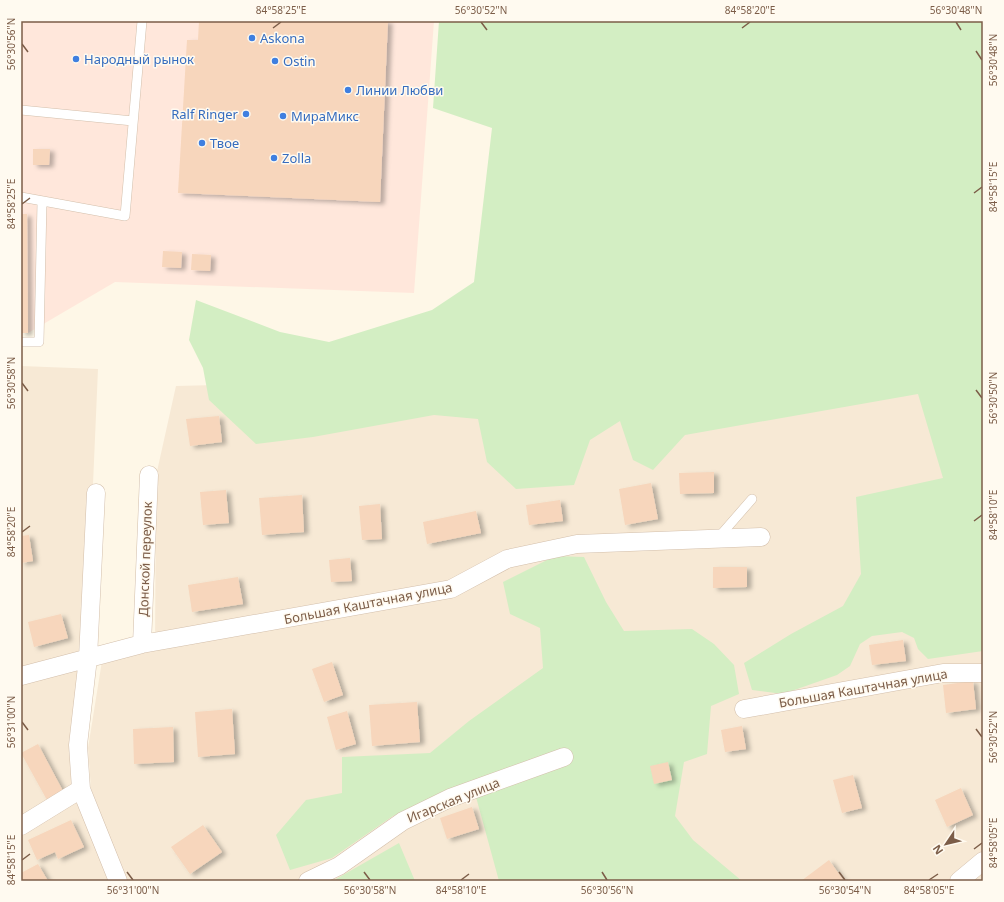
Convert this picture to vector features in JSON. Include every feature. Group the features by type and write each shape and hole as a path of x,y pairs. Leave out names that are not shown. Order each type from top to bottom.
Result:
{"street":[{"name":"Донской переулок","path":"142,644 149,475"},
{"path":"96,493 88,658 78,745 81,789 118,881"},
{"name":"Большая Каштачная улица","path":"21,676 142,644 451,589 507,559 577,544 761,537"},
{"name":"Большая Каштачная улица","path":"744,709 942,673 983,673"},
{"name":"Игарская улица","path":"308,881 339,866 402,820 450,798 564,757"},
{"path":"21,826 81,789"},
{"path":"959,881 983,861"}],"lane":[{"path":"21,197 125,216 142,21"},
{"path":"21,110 133,121"},
{"path":"21,342 39,342 42,202"},
{"path":"717,539 752,499"}],"shaded area":[{"path":"21,21 434,21 414,293 115,282 28,333 21,333"},
{"path":"21,366 98,369 86,646 69,742 75,794 109,881 21,881"},
{"path":"935,366 983,486 983,881 127,881 91,789 88,748 102,661 155,650 156,476 176,386"}],"green space":[{"path":"439,21 983,21 983,651 928,659 918,649 914,638 902,632 872,636 860,644 850,666 837,675 783,694 752,690 744,663 791,634 843,606 861,574 856,497 943,478 918,394 685,435 653,470 633,460 620,421 590,440 574,485 516,489 487,462 478,419 434,415 313,437 256,444 209,400 203,368 189,340 196,300 280,332 329,342 432,310 474,282 492,128 433,108"},
{"path":"555,556 584,557 606,602 624,631 692,629 714,644 734,665 739,694 711,706 707,754 684,762 675,816 693,840 742,881 499,881 476,797 470,785 393,816 332,858 290,870 276,835 306,800 342,793 342,757 430,753 469,721 543,668 540,628 510,614 503,582"},
{"path":"399,843 415,881 336,881 336,879"}],"building":[{"name":"МираМикс","path":"199,21 388,21 380,202 178,193 187,40 198,40"},
{"path":"33,149 50,149 49,165 33,165"},
{"path":"21,214 27,214 28,333 21,333"},
{"path":"163,251 182,252 181,268 162,267"},
{"path":"192,254 211,255 210,271 191,270"},
{"path":"219,416 222,442 190,446 186,419"},
{"path":"714,472 714,493 680,494 679,473"},
{"path":"651,483 658,519 625,525 619,489"},
{"path":"226,490 229,523 203,525 200,492"},
{"path":"302,495 304,532 262,535 259,498"},
{"path":"560,500 563,521 529,525 526,505"},
{"path":"380,504 382,539 362,540 359,506"},
{"path":"476,511 481,533 427,544 423,522"},
{"path":"29,535 33,561 21,563 21,536"},
{"path":"350,558 352,581 331,582 329,560"},
{"path":"713,567 747,567 747,587 713,588"},
{"path":"238,577 243,604 192,612 188,585"},
{"path":"61,614 68,638 34,647 28,622"},
{"path":"903,640 906,661 872,665 869,645"},
{"path":"332,662 343,695 324,702 312,669"},
{"path":"973,681 976,709 946,713 943,685"},
{"path":"417,702 420,742 372,746 369,705"},
{"path":"232,709 235,754 198,757 195,712"},
{"path":"347,711 356,744 336,750 327,717"},
{"path":"742,726 746,749 725,752 721,730"},
{"path":"173,727 174,762 134,764 133,729"},
{"path":"38,744 63,791 47,800 21,753"},
{"path":"668,762 672,780 654,784 650,766"},
{"path":"853,775 862,808 842,813 833,780"},
{"path":"961,788 973,815 947,827 935,800"},
{"path":"472,807 479,829 447,839 440,818"},
{"path":"71,820 84,847 58,859 55,852 37,860 28,840"},
{"path":"203,825 222,852 190,874 171,847"},
{"path":"829,860 844,881 801,881"},
{"path":"38,864 48,881 21,881 21,873"}],"place":[{"name":"Askona","path":"252,38"},
{"name":"Народный рынок","path":"76,59"},
{"name":"Ostin","path":"275,61"},
{"name":"Линии Любви","path":"348,90"},
{"name":"Ralf Ringer","path":"246,114"},
{"name":"МираМикс","path":"283,116"},
{"name":"Твое","path":"202,143"},
{"name":"Zolla","path":"274,158"}]}
